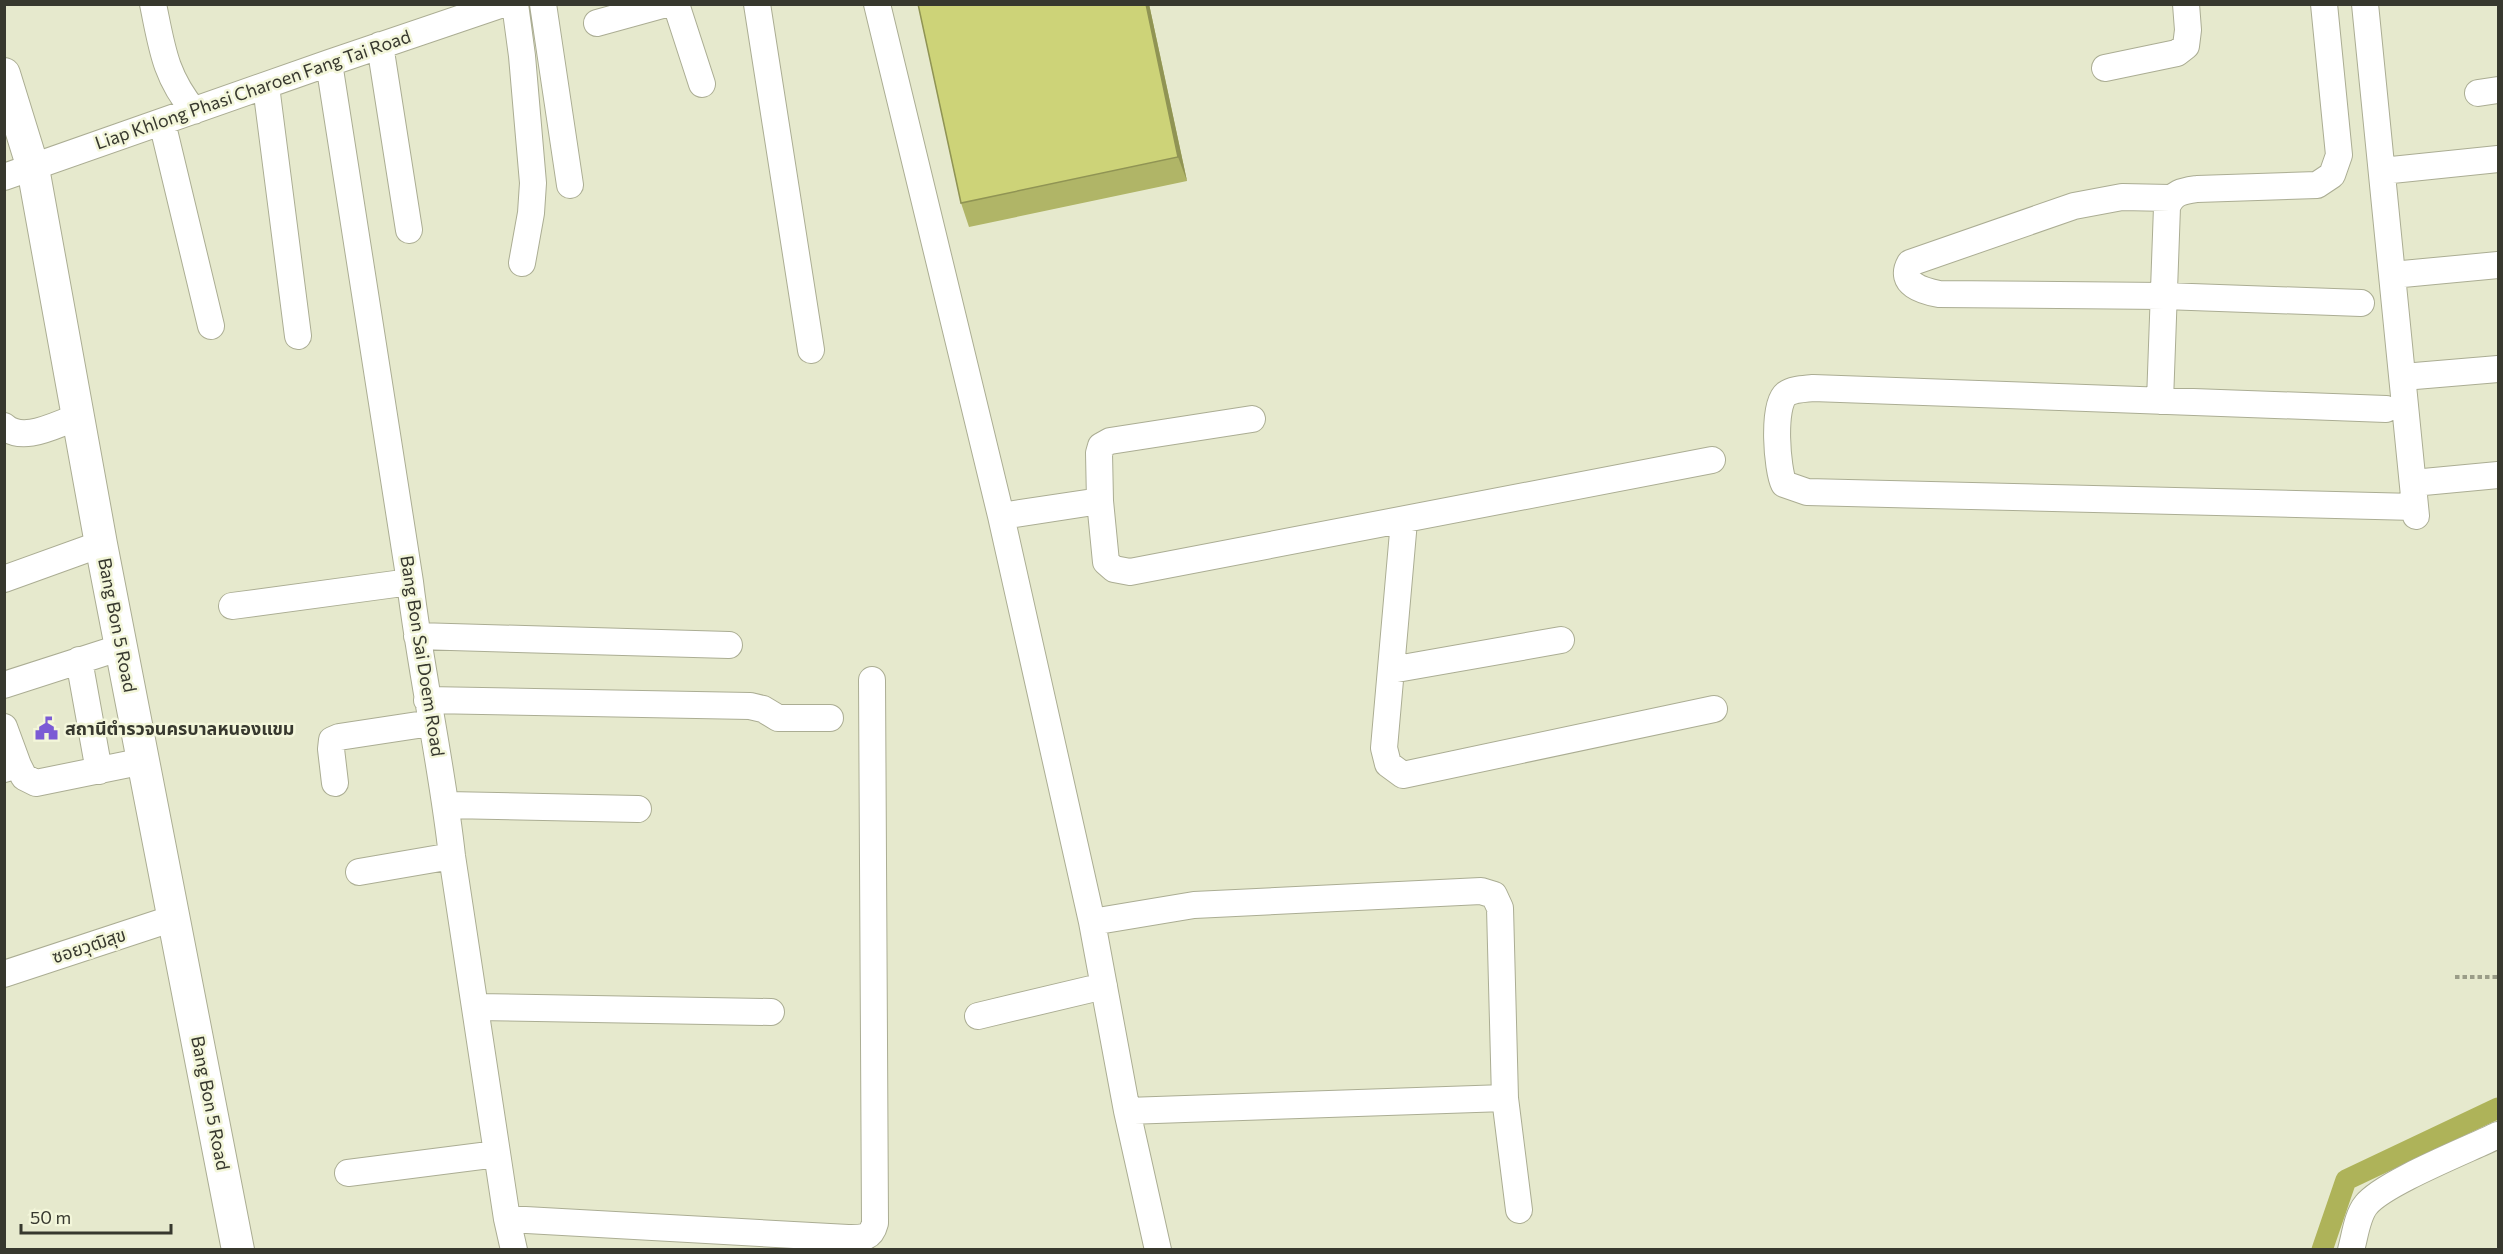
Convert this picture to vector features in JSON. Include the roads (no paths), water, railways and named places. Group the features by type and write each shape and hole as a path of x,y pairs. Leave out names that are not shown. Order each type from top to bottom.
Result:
{"main road":[{"name":"Bang Bon 5 Road","path":"4,74 19,173 78,417 238,1250"}],"street":[{"path":"153,4 173,82 194,111"},
{"name":"Liap Khlong Phasi Charoen Fang Tai Road","path":"19,173 380,45 444,14 502,4"},
{"path":"515,4 533,183 531,213 522,263"},
{"path":"543,4 570,184"},
{"path":"597,23 666,4"},
{"path":"676,4 702,84"},
{"path":"757,4 811,350"},
{"path":"877,4 1001,516 1092,922 1127,1111 1158,1250"},
{"path":"2105,68 2177,53 2186,46 2188,30 2186,4"},
{"path":"2324,4 2339,155 2332,175 2317,184 2198,189 2182,191 2170,198 2122,197 2074,206 1928,256 1910,263 1907,269 1911,284 1923,291 1938,294 2164,296 2361,303"},
{"path":"2365,4 2415,502"},
{"path":"380,45 409,230"},
{"name":"Bang Bon Sai Doem Road","path":"329,63 417,636 447,805 452,856 507,1219 514,1250"},
{"path":"266,86 298,336"},
{"path":"162,122 211,326"},
{"path":"2382,171 2499,159"},
{"path":"2160,401 2167,207 2170,198"},
{"path":"2392,275 2499,265"},
{"path":"2403,377 2499,369"},
{"path":"2386,409 1813,388 1795,390 1786,394 1781,401 1778,411 1779,474 1784,484 1807,492 2415,502 2499,475"},
{"path":"4,426 13,433 24,434 78,417"},
{"path":"1252,419 1110,441 1101,446 1099,453 1100,501 1106,562 1114,569 1130,572 1712,460"},
{"path":"1001,516 1100,501"},
{"path":"1404,521 1384,748 1388,764 1402,775 1714,709"},
{"path":"4,579 101,544"},
{"path":"232,606 410,582"},
{"path":"417,636 729,645"},
{"path":"1391,670 1561,640"},
{"path":"4,685 122,646"},
{"path":"79,660 99,771"},
{"path":"507,1219 850,1244 872,1232 875,1223 872,680"},
{"path":"335,783 332,740 429,711 750,706 778,718 830,718"},
{"path":"4,727 11,767 36,783 144,761"},
{"path":"447,805 638,809"},
{"path":"359,872 452,856"},
{"path":"1092,922 1194,905 1481,891 1494,895 1500,908 1505,1098 1519,1210"},
{"name":"ซอยวุฒิสุข","path":"4,974 174,918"},
{"path":"978,1016 1104,986"},
{"path":"475,1007 771,1012"},
{"path":"1127,1111 1505,1098"},
{"path":"2351,1250 2360,1216 2368,1203 2393,1185 2499,1135"},
{"path":"348,1173 497,1154"}],"waterway":[{"path":"2322,1250 2346,1180 2498,1108"}],"place":[{"name":"สถานีตำรวจนครบาลหนองแขม","path":"47,729"}]}
